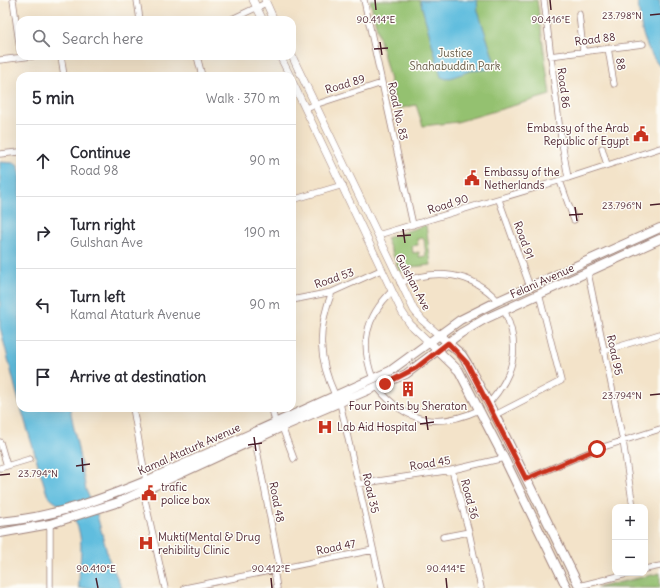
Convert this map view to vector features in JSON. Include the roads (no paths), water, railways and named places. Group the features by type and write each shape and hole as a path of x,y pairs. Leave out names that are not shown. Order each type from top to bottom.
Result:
{"main road":[{"name":"Felani Avenue","path":"439,335 460,320 498,301 660,228"},
{"name":"Felani Avenue","path":"439,350 467,329 504,310 660,240"},
{"name":"Kamal Ataturk Avenue","path":"0,533 50,524 69,518 279,424 335,395 399,366 439,335"},
{"name":"Gulshan Ave","path":"439,335 464,359 489,403 579,587"},
{"name":"Gulshan Ave","path":"429,342 456,367 504,458 568,588"},
{"name":"Kamal Ataturk Avenue","path":"143,485 255,440 279,424 340,403 377,387 411,371 439,350"},
{"name":"Kamal Ataturk Avenue","path":"0,522 47,515 100,504"}],"street":[{"path":"13,0 16,21"},
{"path":"137,0 139,16"},
{"path":"254,0 261,16"},
{"name":"Road No. 83","path":"364,0 413,225"},
{"name":"Road 86","path":"544,0 560,131 568,178"},
{"path":"238,16 266,2 272,16"},
{"path":"578,14 583,50"},
{"name":"Road 88","path":"550,56 583,50 642,44"},
{"name":"88","path":"608,48 614,84"},
{"path":"0,60 16,58"},
{"path":"62,60 63,72"},
{"path":"198,60 201,72"},
{"path":"282,60 288,72"},
{"name":"Gulshan Ave","path":"294,60 400,283 418,315 439,335"},
{"name":"Road 89","path":"305,108 382,83"},
{"name":"Gulshan Ave","path":"296,89 343,185 392,291 410,324 429,342"},
{"path":"602,148 607,165"},
{"name":"Road 90","path":"378,236 560,181 660,148"},
{"path":"0,154 16,152"},
{"path":"560,181 574,220"},
{"path":"296,199 343,185"},
{"name":"Road 91","path":"499,200 530,287"},
{"name":"Road 53","path":"296,299 332,292 381,270"},
{"path":"400,283 422,275 443,273 454,275 464,277 482,287 498,301"},
{"name":"Road 95","path":"588,273 623,441 633,504"},
{"path":"373,379 365,350 367,330 375,311 392,291"},
{"path":"332,292 323,316 321,345 322,362 335,395"},
{"path":"495,414 561,381 539,294"},
{"path":"489,403 507,378 513,359 512,329 504,310"},
{"path":"604,351 660,334"},
{"path":"377,387 392,404 412,416 423,419 435,421 458,419 479,410"},
{"name":"Road 35","path":"340,403 382,588"},
{"path":"134,412 143,485 165,588"},
{"path":"274,412 294,458"},
{"path":"526,479 597,449 660,429"},
{"name":"Road 48","path":"255,440 277,569 277,588"},
{"path":"0,442 7,466"},
{"name":"Road 45","path":"358,484 452,470 504,458"},
{"path":"0,468 30,459"},
{"name":"Road 36","path":"452,470 469,532 481,588"},
{"path":"50,524 50,588"},
{"name":"Road 36","path":"443,537 469,532"},
{"name":"Road 47","path":"185,588 373,550"},
{"path":"648,569 660,566"},
{"path":"579,587 620,576"}],"water":[{"path":"420,0 477,0 478,11 494,60 494,64 491,69 470,71 447,79 441,77"},
{"path":"638,0 660,0 660,67 654,59 643,35"},
{"path":"0,162 16,163 16,390 0,327"},
{"path":"22,412 71,412 86,490 97,515 109,560 122,588 79,588 81,549 79,530 70,513 52,500 47,494"}],"place":[{"name":"Embassy of the Arab Republic of Egypt","path":"641,134"},
{"name":"Embassy of the Netherlands","path":"472,178"},
{"name":"Four Points by Sheraton","path":"408,389"},
{"name":"Lab Aid Hospital","path":"325,427"},
{"name":"trafic police box","path":"149,493"},
{"name":"Mukti(Mental & Drug rehibility Clinic","path":"146,543"}],"park label":[{"name":"Justice Shahabuddin Park","path":"455,59"}]}
